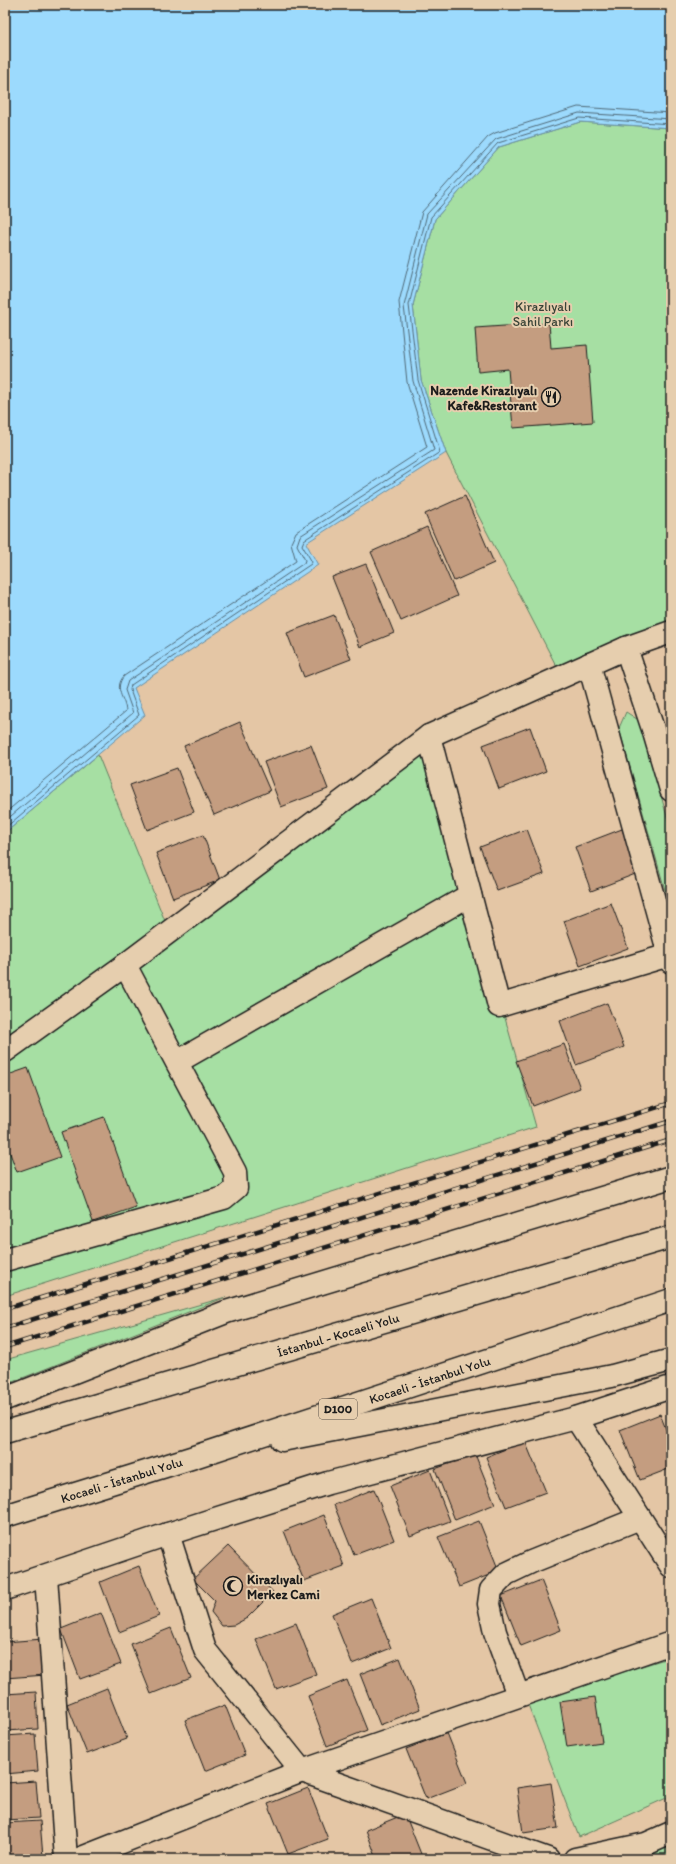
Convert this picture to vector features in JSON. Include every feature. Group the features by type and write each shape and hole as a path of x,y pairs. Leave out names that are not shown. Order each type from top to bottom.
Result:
{"main road":[{"path":"5,1051 125,965 429,736 626,648 671,632"},
{"path":"626,648 653,729 671,790"},
{"path":"429,736 499,1006 670,959 589,664"},
{"path":"177,1062 470,895"},
{"path":"5,1260 224,1198 236,1188 235,1172 125,965"},
{"path":"5,1399 226,1312 671,1177"},
{"name":"İstanbul - Kocaeli Yolu","path":"5,1432 671,1237"},
{"name":"Kocaeli - İstanbul Yolu","path":"5,1516 191,1458 671,1300"},
{"path":"191,1458 612,1376 671,1360"},
{"path":"5,1589 168,1534 328,1483 576,1418 671,1387"},
{"path":"576,1418 671,1566"},
{"path":"518,1695 495,1632 489,1604 491,1590 506,1574 531,1562 640,1518"},
{"path":"168,1534 205,1650 302,1771 548,1859"},
{"path":"46,1576 66,1859"},
{"path":"79,1859 302,1771 671,1643"},
{"path":"575,1859 646,1844 671,1833"}],"green space":[{"name":"Kirazlıyalı Sahil Parkı","path":"580,122 671,128 671,632 562,677 446,453 421,380 413,305 435,219 499,147"},
{"path":"626,712 640,721 671,831 671,911 619,728"},
{"path":"429,736 470,895 536,1127 5,1296 5,833 98,755 169,931"},
{"path":"226,1297 5,1385 5,1360"},
{"path":"671,1657 671,1796 579,1837 527,1702"},
{"path":"671,1844 671,1859 622,1859"}],"water":[{"path":"5,5 671,5 671,128 580,122 499,147 435,219 413,305 421,380 446,453 306,543 318,565 134,688 145,715 5,833"}],"building":[{"name":"Nazende Kirazlıyalı Kafe&Restorant","path":"549,323 551,348 587,345 593,422 513,428 508,369 478,372 475,328"},
{"path":"465,496 494,563 454,581 425,514"},
{"path":"427,527 457,596 401,621 371,552"},
{"path":"366,564 394,633 360,647 332,577"},
{"path":"334,615 351,659 304,677 287,633"},
{"path":"240,722 270,791 214,815 184,746"},
{"path":"530,727 546,771 499,789 483,745"},
{"path":"311,745 328,789 281,807 264,762"},
{"path":"177,768 194,812 147,830 130,785"},
{"path":"527,829 544,874 497,891 480,847"},
{"path":"622,829 638,873 591,891 575,847"},
{"path":"203,835 220,880 173,898 156,853"},
{"path":"611,903 628,948 580,966 564,921"},
{"path":"607,1003 624,1047 576,1065 560,1021"},
{"path":"564,1044 580,1088 533,1106 516,1061"},
{"path":"28,1068 60,1157 17,1172 5,1140 5,1076"},
{"path":"104,1117 136,1207 93,1222 61,1132"},
{"path":"660,1414 671,1442 671,1468 640,1480 620,1430"},
{"path":"525,1441 546,1492 506,1507 486,1457"},
{"path":"475,1454 495,1504 455,1520 435,1469"},
{"path":"430,1470 450,1521 410,1536 390,1486"},
{"path":"374,1489 394,1540 354,1555 334,1505"},
{"path":"324,1515 344,1566 304,1581 284,1531"},
{"path":"479,1521 499,1571 459,1587 438,1537"},
{"name":"Kirazlıyalı Merkez Cami","path":"228,1546 273,1592 247,1618 234,1625 222,1626 211,1612 215,1601 193,1579"},
{"path":"139,1566 159,1616 119,1632 100,1582"},
{"path":"541,1580 561,1630 521,1646 501,1596"},
{"path":"371,1598 391,1648 352,1664 332,1614"},
{"path":"101,1613 121,1664 80,1679 61,1629"},
{"path":"296,1623 316,1674 276,1689 256,1639"},
{"path":"171,1628 191,1678 151,1694 131,1644"},
{"path":"43,1639 46,1675 5,1678 5,1642"},
{"path":"400,1658 420,1709 380,1725 360,1674"},
{"path":"347,1680 367,1730 327,1746 308,1696"},
{"path":"107,1688 127,1739 87,1754 67,1704"},
{"path":"36,1692 38,1729 5,1731 5,1694"},
{"path":"595,1697 602,1742 567,1747 560,1702"},
{"path":"225,1705 245,1755 205,1771 185,1720"},
{"path":"447,1733 467,1783 426,1799 406,1749"},
{"path":"35,1734 38,1771 5,1774 5,1736"},
{"path":"36,1781 39,1818 5,1820 5,1783"},
{"path":"551,1783 558,1828 523,1833 517,1788"},
{"path":"308,1788 328,1839 288,1854 268,1804"},
{"path":"405,1814 423,1859 377,1859 366,1830"},
{"path":"40,1821 43,1857 5,1859 5,1823"}],"railway":[{"path":"5,1309 671,1103"},
{"path":"5,1328 671,1121"},
{"path":"5,1347 671,1140"}],"place":[{"name":"Nazende Kirazlıyalı Kafe&Restorant","path":"551,397"},
{"name":"Kirazlıyalı Merkez Cami","path":"233,1586"}]}
